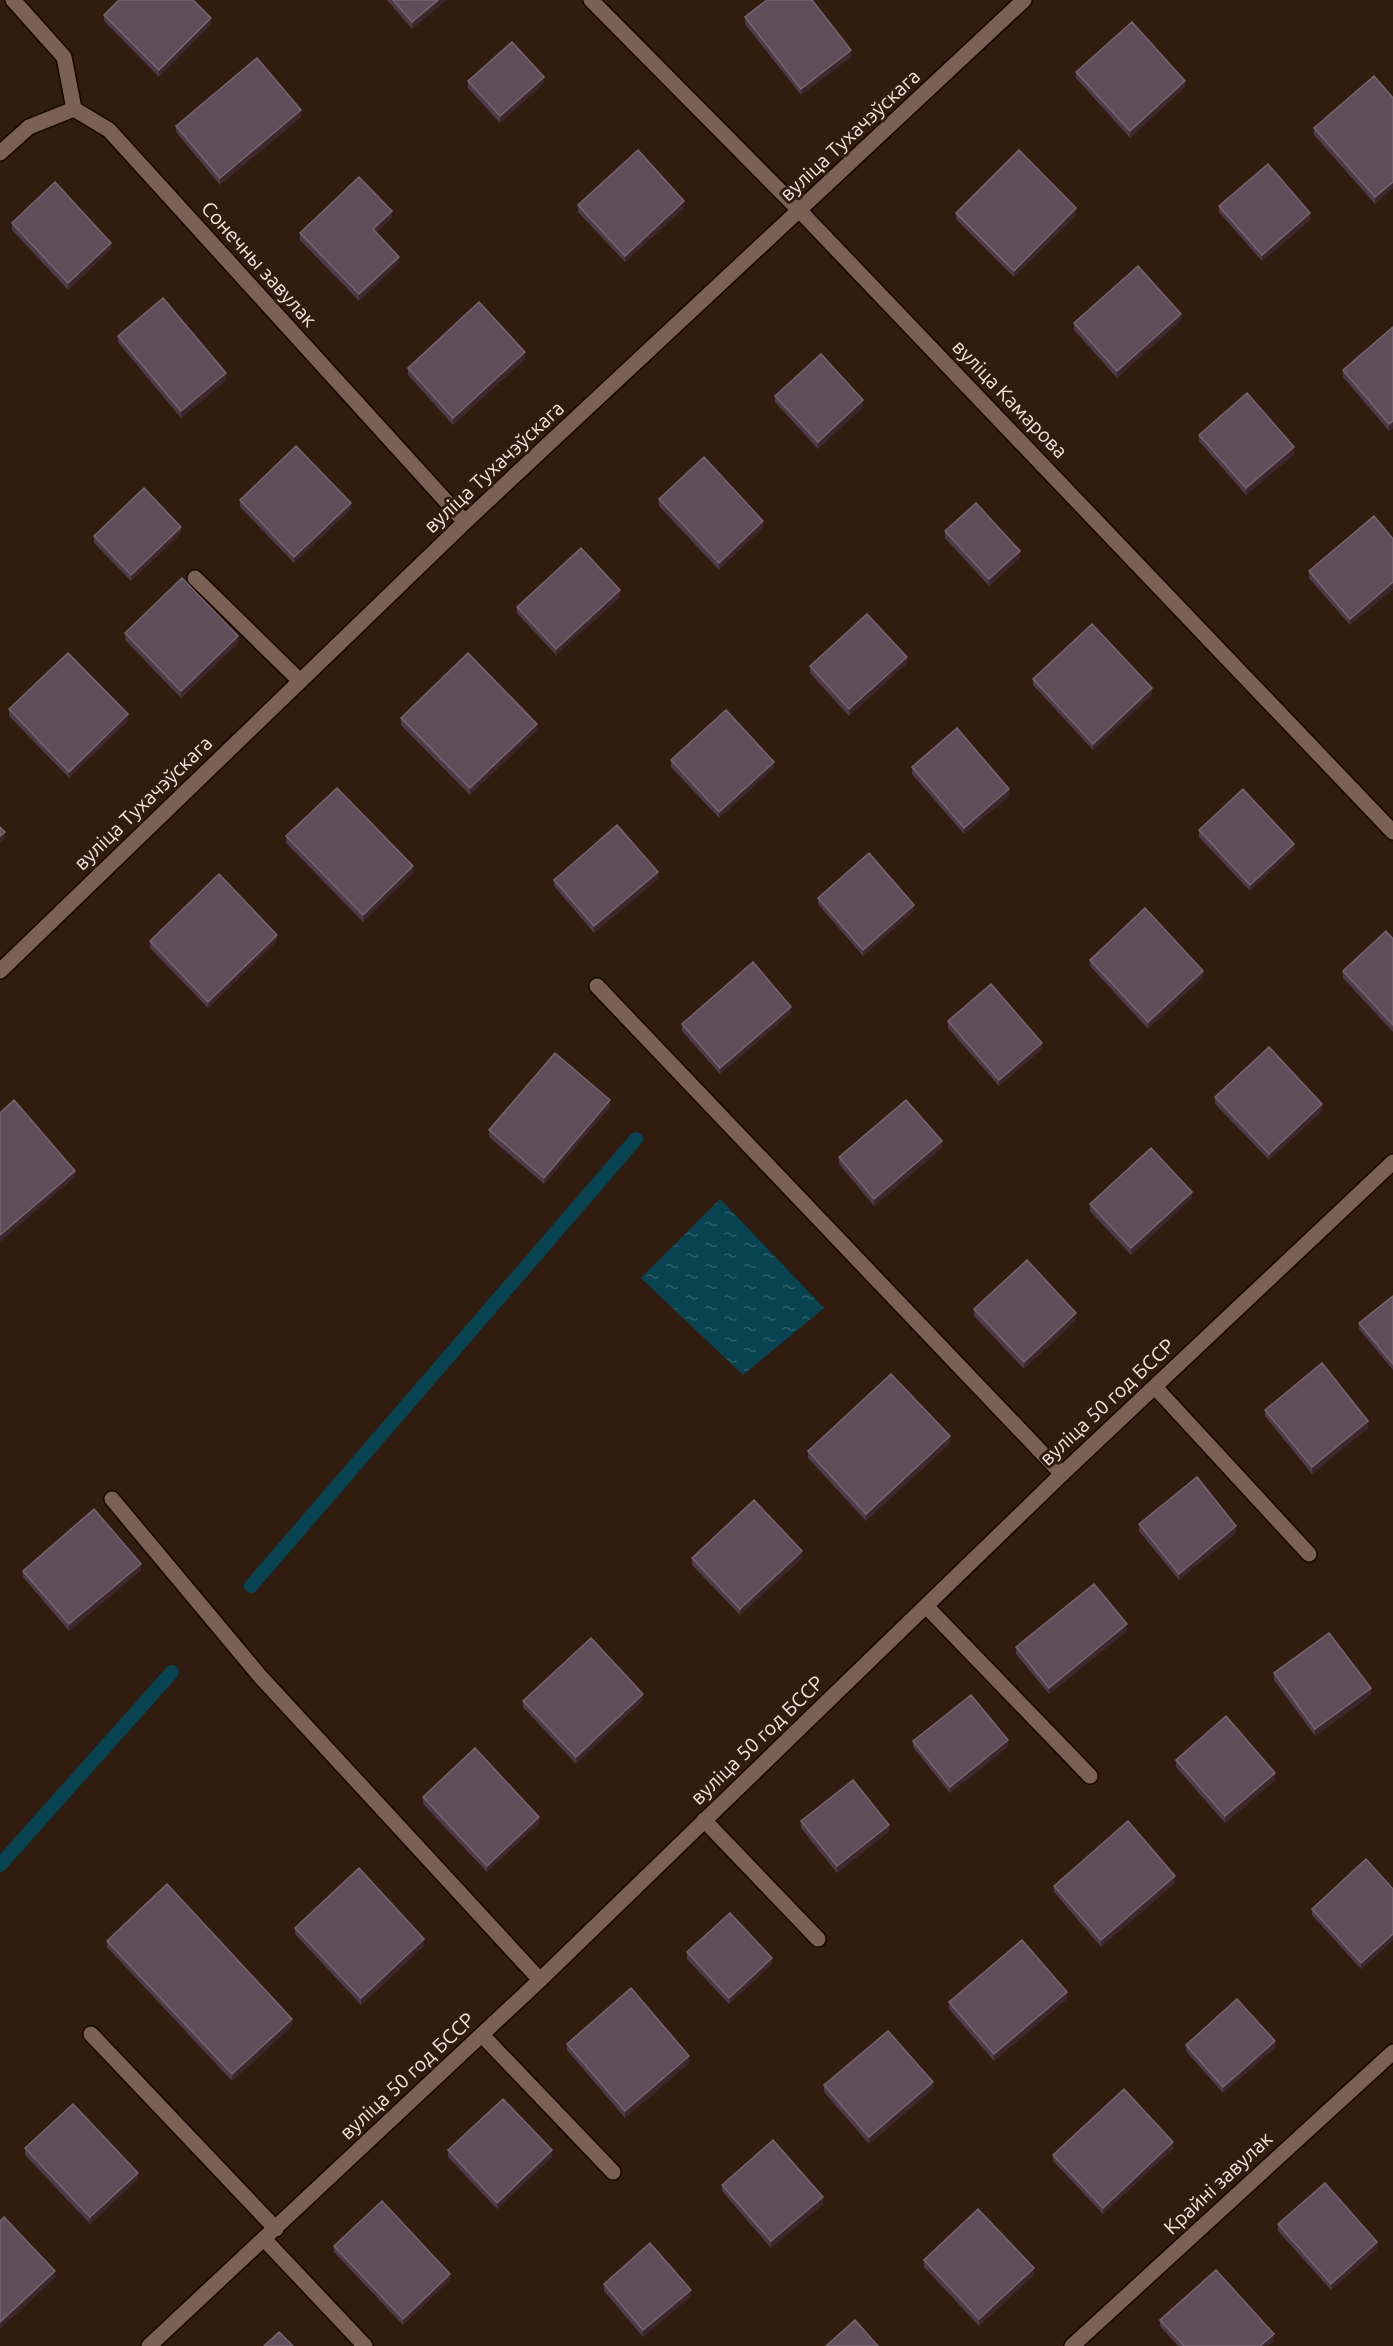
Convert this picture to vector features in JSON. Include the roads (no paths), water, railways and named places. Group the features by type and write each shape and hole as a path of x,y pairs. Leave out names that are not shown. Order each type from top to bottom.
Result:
{"street":[{"path":"0,153 29,127 74,109 64,57 13,0"},
{"name":"вуліца Камарова","path":"591,0 800,210 1393,832"},
{"name":"вуліца Тухачэўскага","path":"0,971 465,522 1024,0"},
{"name":"Сонечны завулак","path":"74,109 109,130 465,522"},
{"path":"195,578 300,681"},
{"path":"597,986 1062,1474"},
{"name":"вуліца 50 год БССР","path":"149,2346 540,1980 1062,1474 1393,1162"},
{"path":"1155,1387 1308,1554"},
{"path":"112,1499 260,1675 540,1980"},
{"path":"926,1606 1090,1776"},
{"path":"704,1820 818,1938"},
{"path":"91,2034 270,2234 365,2346"},
{"path":"482,2035 613,2172"},
{"name":"Крайні завулак","path":"1072,2346 1393,2052"}],"water":[{"path":"720,1199 824,1308 743,1375 641,1278"}],"waterway":[{"path":"251,1586 636,1139"},
{"path":"0,1865 172,1672"}]}
